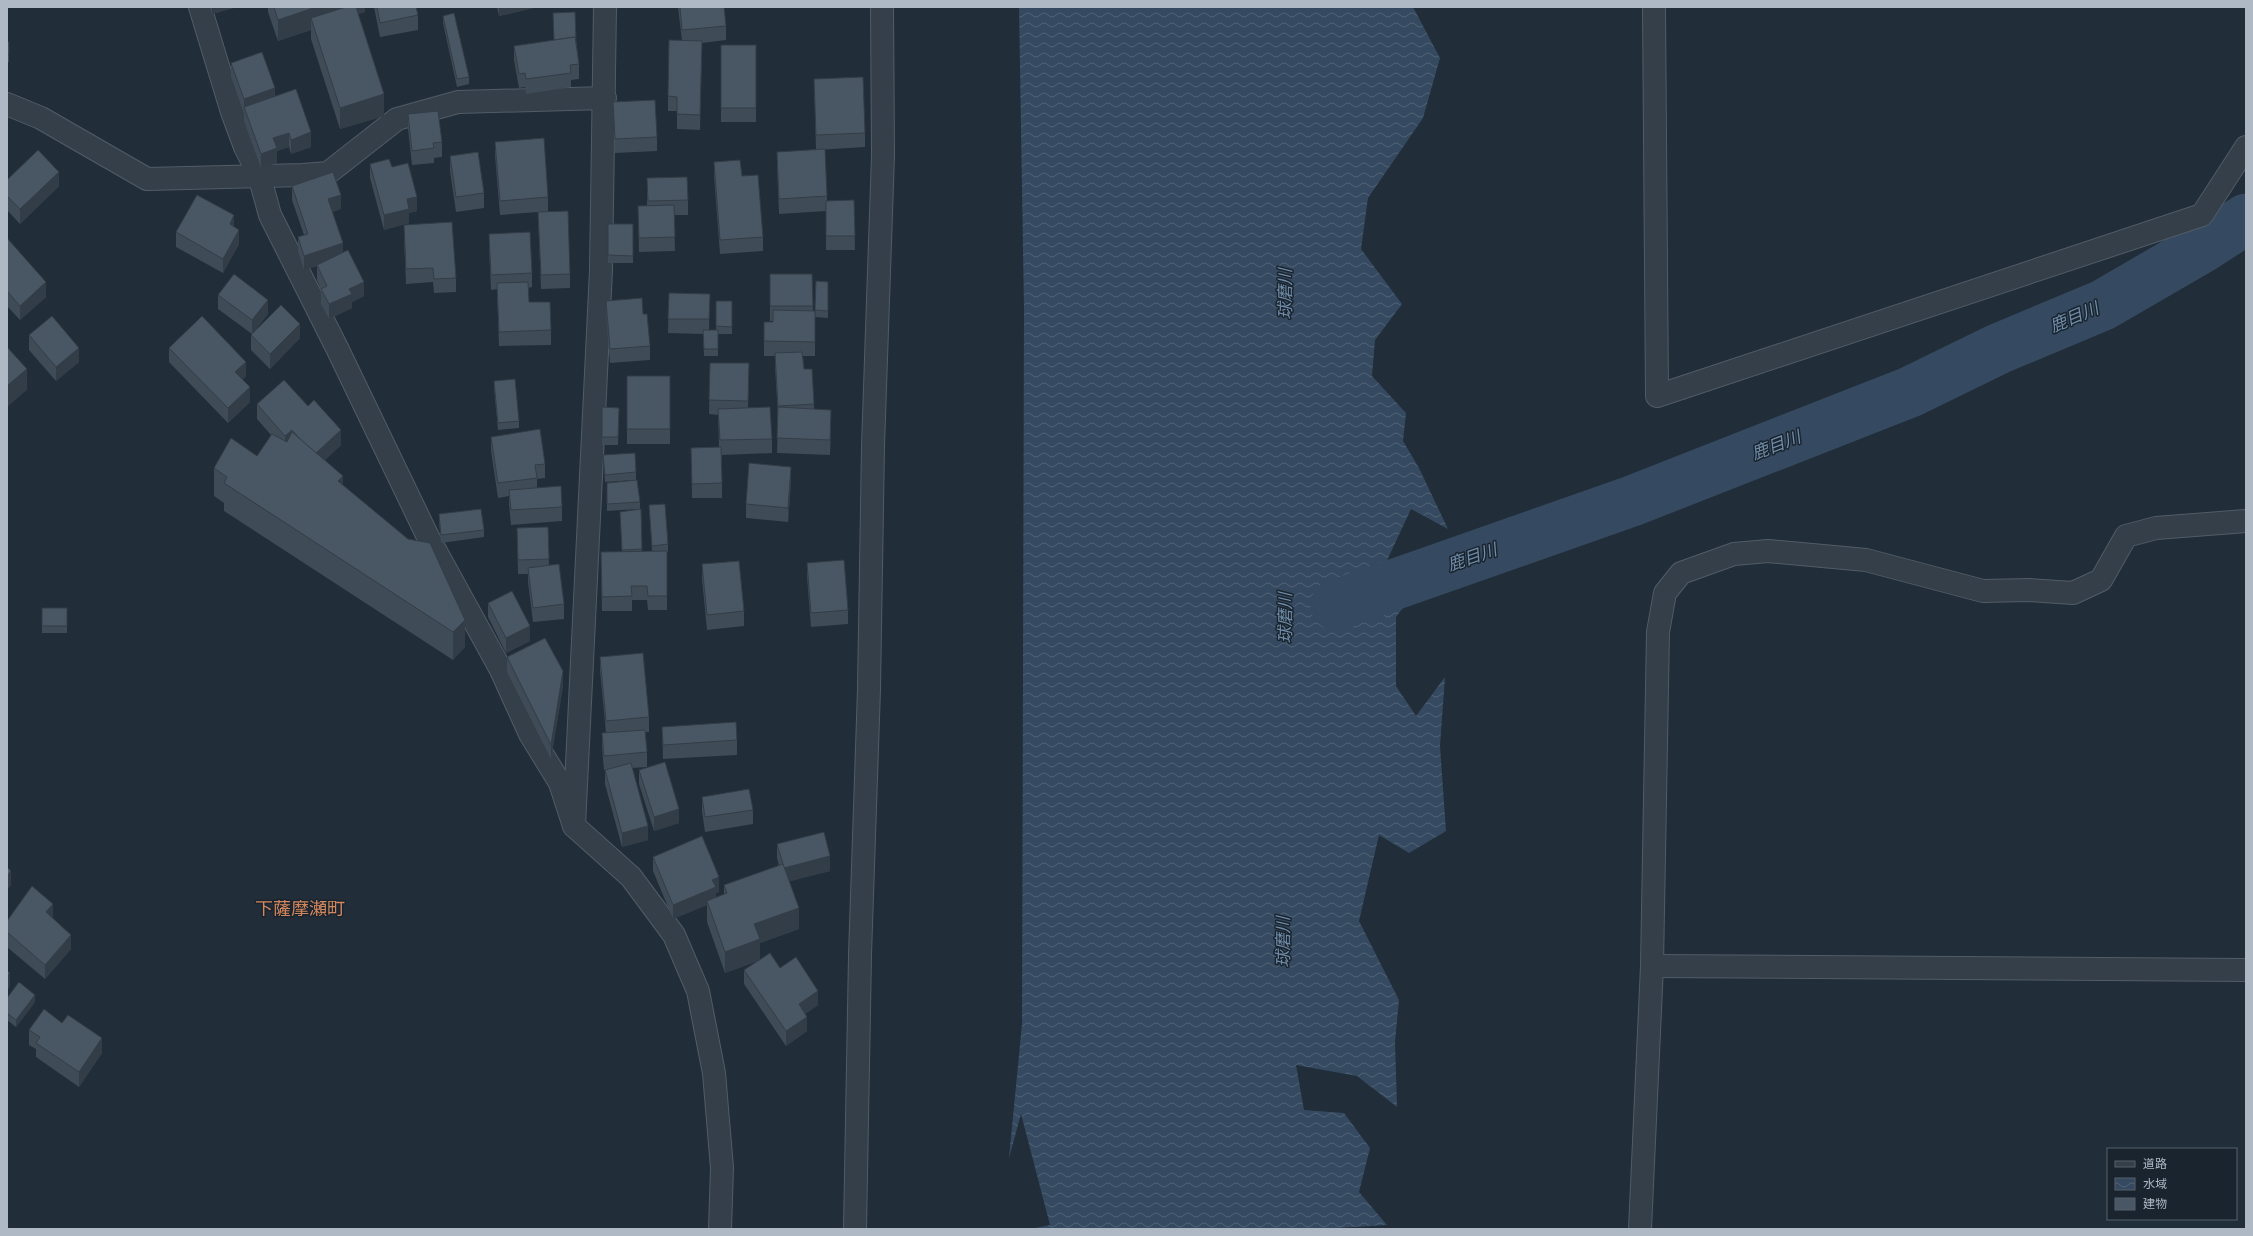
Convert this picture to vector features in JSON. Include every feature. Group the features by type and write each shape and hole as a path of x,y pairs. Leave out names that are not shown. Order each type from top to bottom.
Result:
{"street":[{"path":"200,7 232,112 245,147 259,175 270,215 337,348 428,537 501,670 530,734 560,783 574,826 631,878 674,935 698,991 714,1073 722,1168 720,1229"},
{"path":"574,826 601,270 605,98 605,7"},
{"path":"855,1229 860,956 869,689 873,438 882,155 882,7"},
{"path":"1654,7 1657,396 2202,215 2246,146"},
{"path":"7,104 41,118 147,179 328,173 397,119 458,102 605,98"},
{"path":"1640,1229 1652,966 1658,632 1665,593 1682,574 1734,554 1768,551 1866,560 1983,591 2029,590 2073,593 2100,580 2126,536 2156,528 2246,521"},
{"path":"1652,966 2246,970"}],"water":[{"name":"球磨川","path":"1019,7 1413,7 1440,58 1423,118 1368,198 1361,249 1402,304 1375,340 1372,376 1406,413 1403,441 1419,468 1448,529 1411,509 1384,567 1414,593 1396,617 1396,686 1416,716 1445,677 1440,746 1446,831 1409,853 1379,835 1359,921 1399,1000 1395,1042 1397,1107 1357,1076 1296,1065 1304,1110 1344,1113 1370,1148 1359,1192 1387,1225 1321,1229 1030,1229 1050,1225 1021,1114 1009,1158 1022,1024 1024,309"}],"building":[{"path":"274,7 316,7 278,20"},
{"path":"346,7 356,7 384,94 340,108 311,18"},
{"path":"377,7 416,7 418,15 380,23"},
{"path":"680,7 724,7 726,26 682,30"},
{"path":"575,12 576,39 575,37 554,40 553,13"},
{"path":"454,13 469,77 457,79 443,16"},
{"path":"575,37 579,64 570,65 571,73 526,79 525,73 519,74 514,46"},
{"path":"669,40 702,41 700,115 677,114 677,97 668,96"},
{"path":"7,42 9,42 9,55 7,55"},
{"path":"721,45 756,45 756,108 721,108"},
{"path":"262,52 275,88 244,99 231,63"},
{"path":"863,77 865,133 816,135 814,79"},
{"path":"296,89 311,132 291,140 289,133 273,138 277,148 261,154 244,107"},
{"path":"655,100 657,137 615,139 613,102"},
{"path":"438,111 442,142 433,143 434,148 412,151 408,114"},
{"path":"544,138 548,197 500,201 495,142"},
{"path":"825,149 827,196 779,199 777,152"},
{"path":"38,150 59,172 20,209 7,196 7,180"},
{"path":"478,152 484,193 456,197 450,156"},
{"path":"389,159 392,167 408,163 417,197 407,199 409,209 384,215 370,164"},
{"path":"740,160 742,176 758,175 763,237 720,240 714,162"},
{"path":"333,172 341,195 328,199 343,243 304,256 298,237 308,234 292,186"},
{"path":"687,177 688,200 648,201 647,178"},
{"path":"197,195 234,215 230,224 239,230 223,259 176,232"},
{"path":"854,200 855,236 826,236 826,201"},
{"path":"674,205 675,237 639,238 638,206"},
{"path":"568,211 570,274 541,275 538,212"},
{"path":"452,222 456,278 434,279 433,268 406,269 404,225"},
{"path":"608,224 633,224 633,256 608,255"},
{"path":"530,232 532,273 491,275 489,234"},
{"path":"7,238 46,282 20,306 7,291"},
{"path":"348,250 364,282 349,289 352,294 329,304 321,289 327,286 317,265"},
{"path":"234,274 268,300 252,320 218,295"},
{"path":"770,274 812,274 813,306 770,306"},
{"path":"816,281 828,282 828,311 815,310"},
{"path":"528,282 529,302 550,302 551,330 499,332 497,283"},
{"path":"669,293 710,294 709,319 668,319"},
{"path":"642,298 643,314 647,314 650,346 610,349 606,301"},
{"path":"716,301 732,301 732,327 716,326"},
{"path":"281,305 300,324 270,354 251,335"},
{"path":"773,310 815,311 815,342 764,341 764,322 773,322"},
{"path":"52,316 79,348 56,367 29,335"},
{"path":"202,316 246,362 235,372 250,387 228,408 169,348"},
{"path":"703,330 718,330 718,349 704,349"},
{"path":"7,347 27,369 7,386"},
{"path":"802,352 804,369 812,369 814,404 778,406 775,353"},
{"path":"710,363 749,363 748,401 709,400"},
{"path":"627,376 670,376 670,429 627,429"},
{"path":"515,379 519,421 498,423 494,381"},
{"path":"284,380 308,406 314,400 341,430 316,453 292,430 285,436 257,404"},
{"path":"602,407 619,408 618,437 602,437"},
{"path":"770,407 772,439 720,440 718,409"},
{"path":"778,407 831,410 830,440 777,438"},
{"path":"540,429 545,464 535,465 537,478 498,483 491,437"},
{"path":"292,432 343,476 338,481 408,539 430,543 465,620 453,632 224,483 227,477 214,468 231,438 257,456 272,434 287,442"},
{"path":"721,447 722,483 692,484 691,448"},
{"path":"635,453 636,472 605,475 603,455"},
{"path":"749,463 791,467 788,508 746,504"},
{"path":"637,480 640,502 607,504 607,483"},
{"path":"561,486 562,507 511,510 509,490"},
{"path":"665,504 668,544 652,546 649,505"},
{"path":"481,509 484,530 441,535 439,514"},
{"path":"641,509 642,549 622,550 620,512"},
{"path":"548,527 549,559 518,560 517,528"},
{"path":"667,551 667,596 648,596 647,586 631,586 632,596 602,597 601,552"},
{"path":"844,560 848,610 811,613 807,563"},
{"path":"739,561 744,611 707,615 702,564"},
{"path":"559,564 564,604 533,608 528,568"},
{"path":"512,591 530,626 506,638 488,603"},
{"path":"42,608 67,608 67,626 42,626"},
{"path":"545,638 563,671 551,745 507,657"},
{"path":"643,653 649,717 606,721 600,657"},
{"path":"736,722 737,740 663,745 662,727"},
{"path":"645,730 647,752 604,756 602,733"},
{"path":"665,762 679,809 654,817 639,770"},
{"path":"631,763 648,826 622,833 605,770"},
{"path":"749,789 753,810 705,817 702,797"},
{"path":"824,832 830,856 784,868 777,844"},
{"path":"702,836 719,877 712,880 716,887 673,905 653,857"},
{"path":"783,864 799,908 754,924 760,939 725,952 707,901 727,893 724,885"},
{"path":"7,867 11,871 7,876"},
{"path":"32,886 53,904 46,912 71,935 45,965 7,932 7,921"},
{"path":"770,953 780,968 796,957 818,991 799,1004 807,1017 786,1031 744,970"},
{"path":"19,982 35,995 16,1020 7,1013 7,998"},
{"path":"44,1009 62,1023 68,1015 102,1038 79,1072 36,1043 40,1037 29,1030"}],"waterway":[{"name":"鹿目川","path":"1336,605 1632,501 1910,392 1998,349 2103,305 2203,247 2246,219"}],"district":[{"name":"下薩摩瀬町","path":"300,909"}]}
